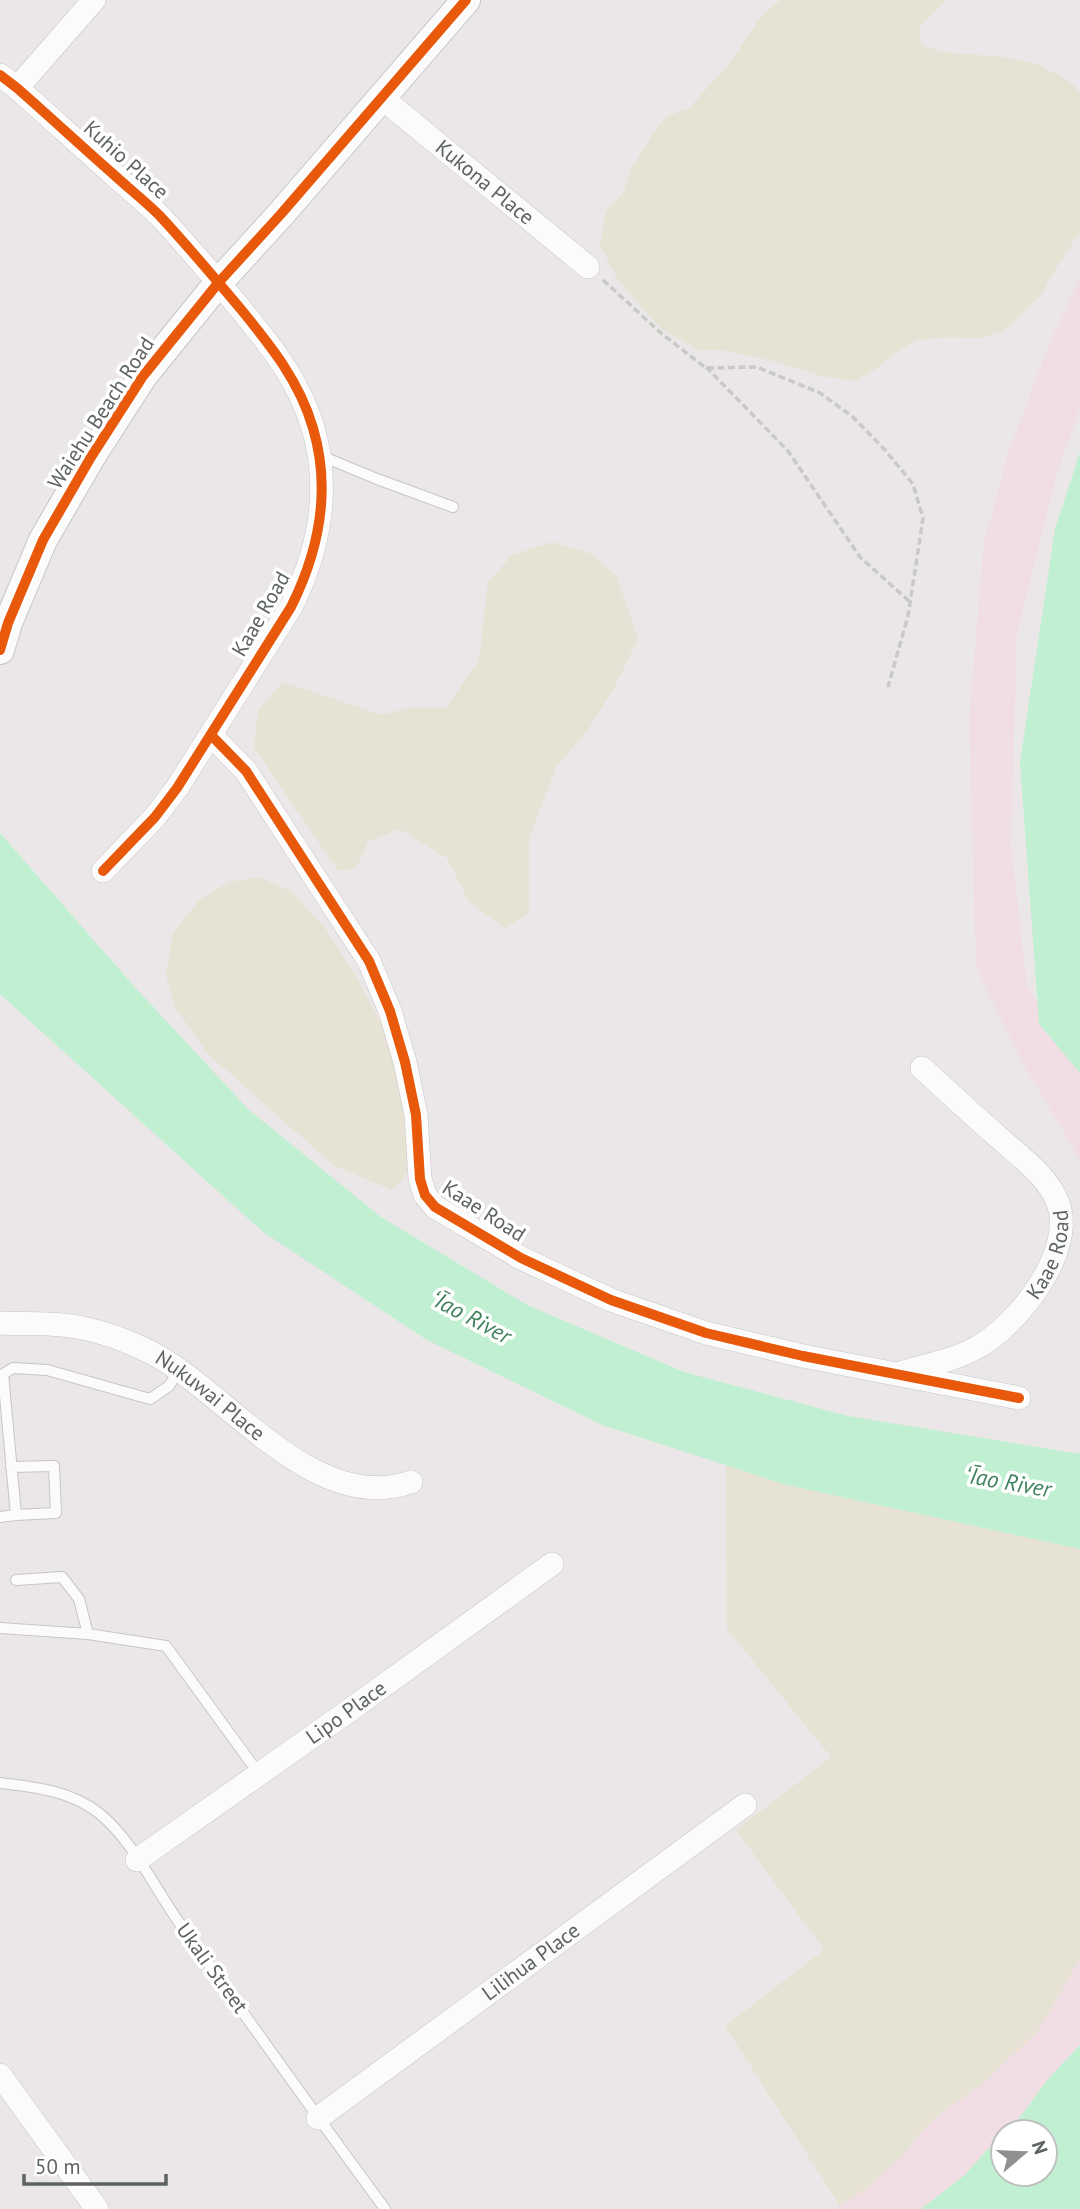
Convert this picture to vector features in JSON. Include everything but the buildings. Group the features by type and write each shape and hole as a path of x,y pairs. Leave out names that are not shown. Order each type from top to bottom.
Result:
{"street":[{"path":"9,81 94,0"},
{"name":"Waiehu Beach Road","path":"0,650 8,623 43,540 91,457 143,376 219,282 466,0"},
{"name":"Kuhio Place","path":"9,81 158,214 219,282"},
{"name":"Kukona Place","path":"382,97 588,267"},
{"name":"Kaae Road","path":"103,871 155,817 211,735 303,583 312,559 320,520 322,481 319,455 314,429 294,380 280,358 219,282"},
{"name":"Kaae Road","path":"211,735 246,771 369,961 390,1011 405,1062 416,1115 420,1179 425,1195 435,1207 521,1258 611,1300 706,1333 803,1356 1018,1398"},
{"name":"Kaae Road","path":"897,1374 960,1356 978,1347 1010,1323 1035,1293 1052,1261 1061,1233 1058,1204 1040,1175 922,1068"},
{"name":"Nukuwai Place","path":"0,1322 48,1324 103,1332 128,1341 179,1370 273,1445 301,1463 362,1488 382,1489 411,1482"},
{"name":"Lipo Place","path":"137,1860 552,1564"},
{"name":"Lilihua Place","path":"318,2118 746,1805"},
{"path":"0,2075 97,2209"}],"lane":[{"path":"319,455 377,480 453,507"},
{"path":"16,1515 3,1374 13,1368 47,1370 150,1399 169,1386 179,1370"},
{"path":"0,1517 56,1513 54,1466 11,1467"},
{"path":"16,1580 62,1577 79,1599 88,1634"},
{"path":"0,1628 88,1634 166,1647 259,1774"},
{"name":"Ukali Street","path":"0,1783 58,1792 79,1800 108,1822 129,1846 179,1922 385,2209"}],"path":[{"path":"588,267 662,334 706,367 788,452 860,557 910,602"},
{"path":"706,367 757,368 820,393 853,417 886,450 913,484 923,518 910,602 888,687"}],"shaded area":[{"path":"780,0 946,0 919,27 921,44 941,52 1003,57 1037,64 1067,79 1080,92 1080,232 1042,294 1005,330 981,338 917,340 855,381 821,376 728,351 700,350 661,329 617,279 600,245 606,211 623,193 632,168 666,117 690,107 730,63 759,19"},
{"path":"552,542 592,554 617,577 638,639 613,690 587,731 557,766 542,803 529,839 529,913 505,928 469,902 447,858 399,829 368,842 356,868 338,871 254,747 258,710 283,682 382,715 411,707 446,708 479,660 488,582 512,555"},
{"path":"259,877 292,892 325,928 386,1032 406,1086 407,1173 392,1190 333,1165 208,1054 174,1006 166,975 173,933 200,899 229,882"},
{"path":"726,1465 787,1485 1080,1549 1080,1959 1039,2030 984,2083 941,2113 922,2131 906,2152 868,2188 840,2206 725,2026 824,1950 736,1830 831,1757 727,1629"}],"sand":[{"path":"1080,278 1080,409 1058,470 1017,634 1011,845 1027,985 1080,1074 1080,1160 1025,1067 976,968 969,719 984,542 1008,454 1049,344"},
{"path":"1080,1959 1080,2045 1048,2079 1020,2118 989,2118 989,2149 965,2175 921,2209 833,2209 868,2188 906,2152 922,2131 941,2113 984,2083 1039,2030"}],"water":[{"path":"1080,452 1080,1073 1039,1024 1020,762 1055,529"},
{"name":"ʻĪao River","path":"0,833 132,984 249,1110 381,1217 527,1305 684,1372 848,1416 1080,1454 1080,1549 787,1485 602,1425 427,1340 263,1232 0,994"},
{"path":"1080,2045 1080,2209 921,2209 965,2175 989,2149 989,2188 1059,2188 1059,2118 1019,2118 1048,2079"}],"cycle path":[{"path":"0,650 8,623 43,540 91,457 143,376 219,282 466,0"},
{"path":"0,75 153,209 262,335 300,394 313,428 321,474 315,542 301,586 291,607 177,788 155,817 103,871"},
{"path":"211,735 246,771 369,961 390,1011 405,1062 416,1115 420,1179 425,1195 435,1207 521,1258 611,1300 706,1333 803,1356 1019,1398"}]}
